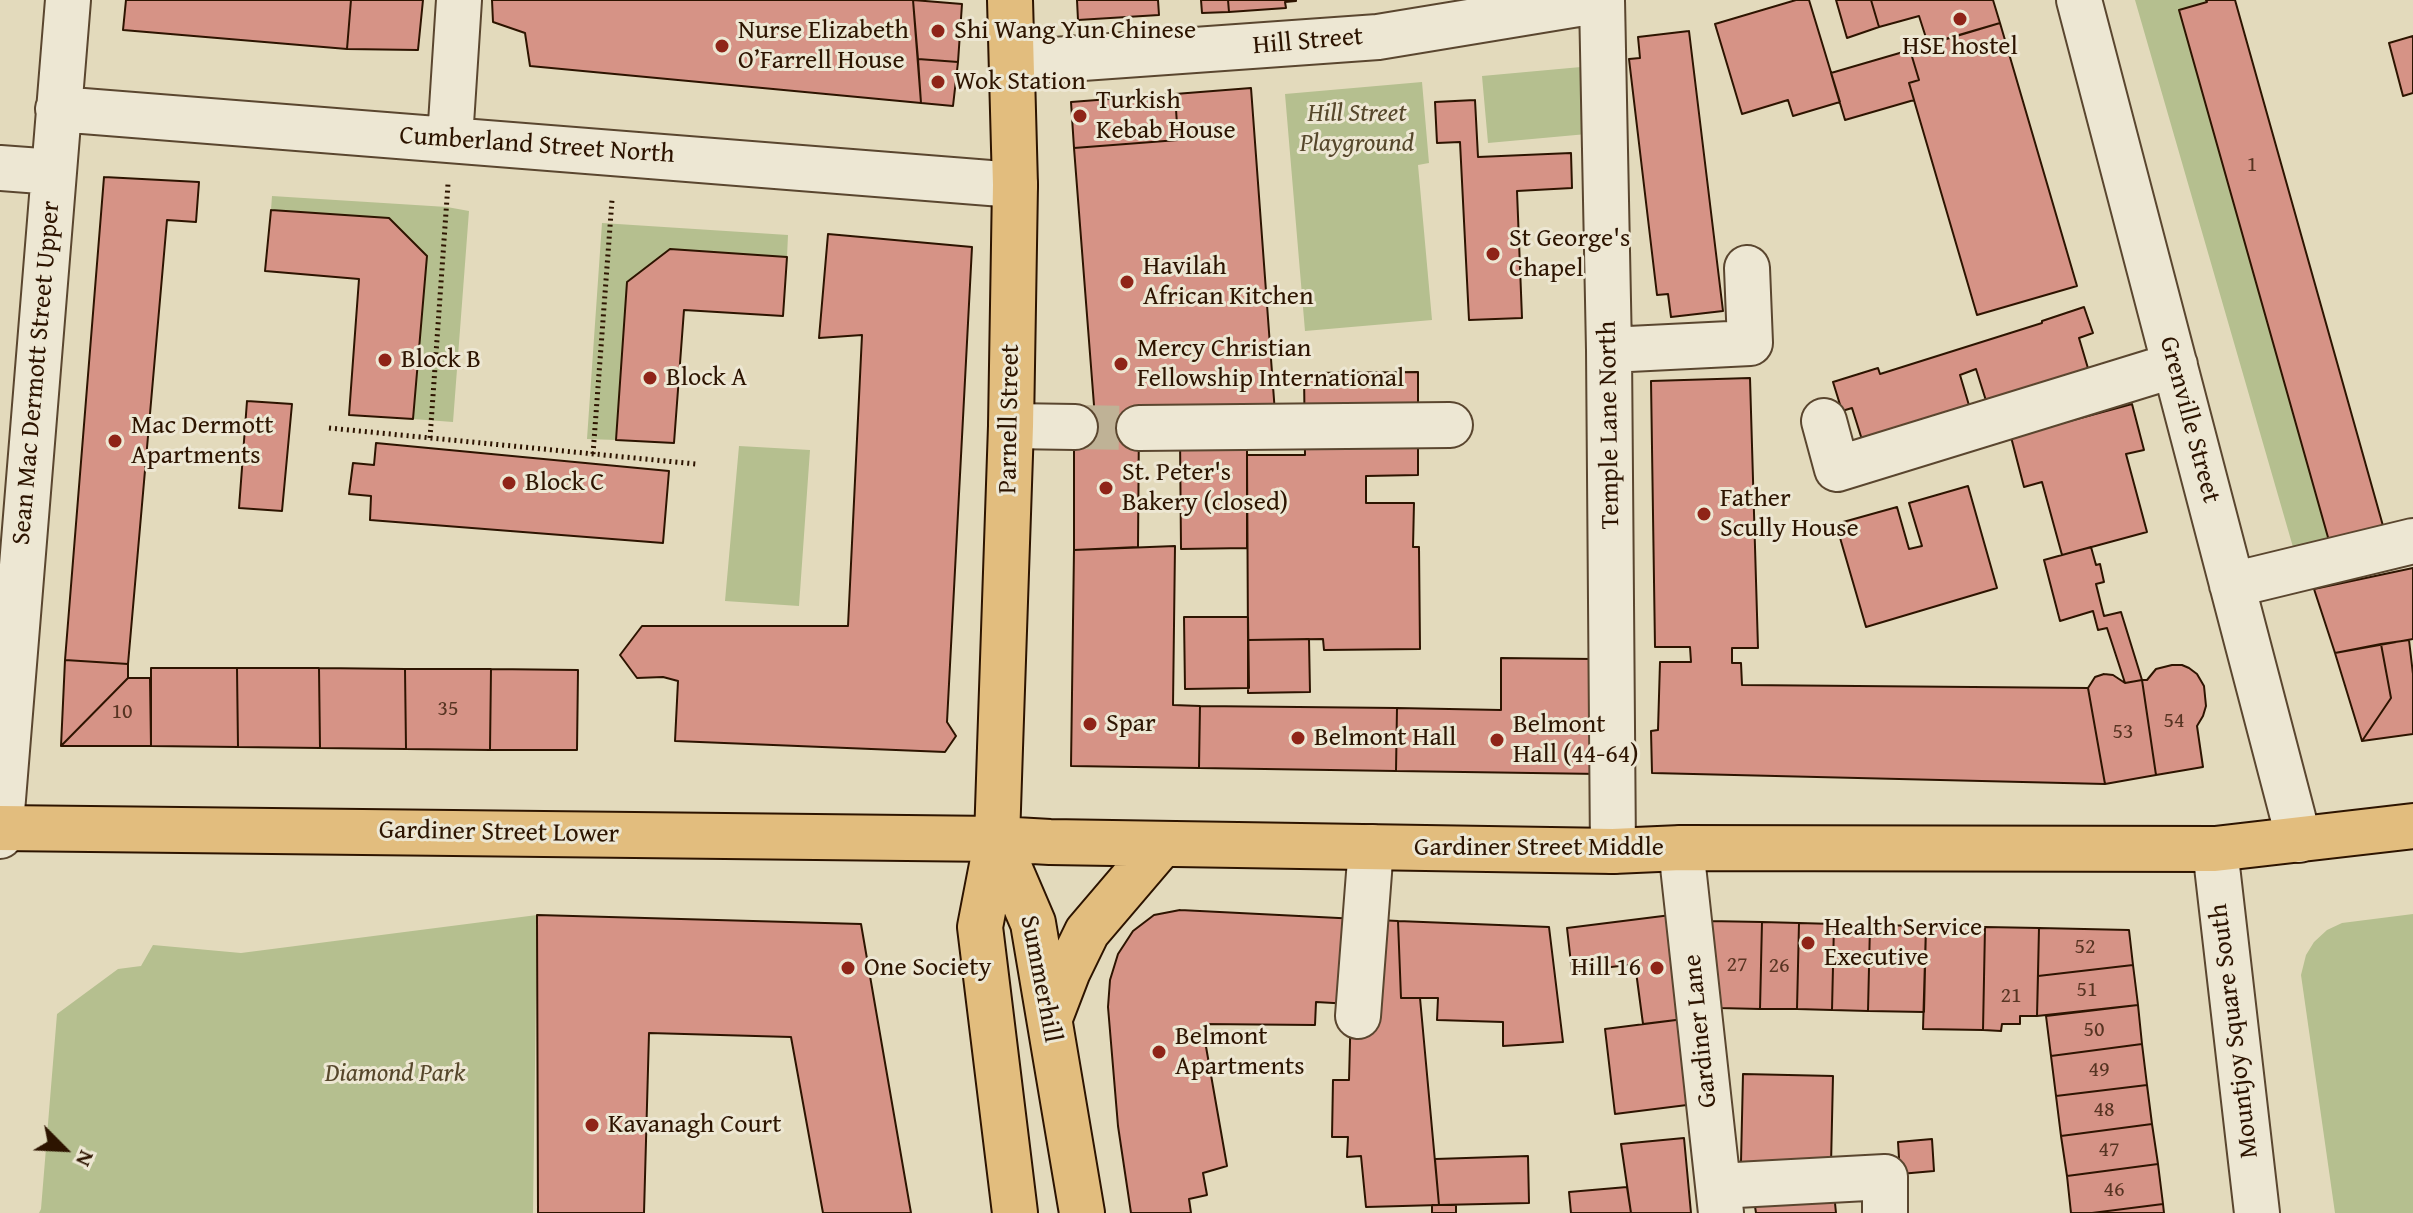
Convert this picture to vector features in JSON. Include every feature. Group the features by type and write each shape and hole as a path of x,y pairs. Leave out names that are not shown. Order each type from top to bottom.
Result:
{"main road":[{"name":"Parnell Street","path":"997,839 1011,426 1015,185 1010,0"},
{"name":"Gardiner Street Middle","path":"997,839 1613,851 1681,848 2215,849 2413,826"},
{"name":"Gardiner Street Lower","path":"0,828 997,839"},
{"name":"Summerhill","path":"997,839 1033,923 1082,1213"},
{"name":"Summerhill","path":"997,839 980,927 1015,1213"},
{"path":"1049,1019 1087,932 1162,844"}],"street":[{"name":"Sean Mac Dermott Street Upper","path":"0,836 68,0"},
{"path":"450,139 459,0"},
{"name":"Hill Street","path":"1012,63 1378,37 1602,0"},
{"name":"Temple Lane North","path":"1602,0 1609,350 1613,851"},
{"name":"Grenville Street","path":"2079,0 2299,840"},
{"name":"Cumberland Street North","path":"58,109 1015,185"},
{"path":"0,168 54,172"},
{"path":"1609,350 1750,343 1747,268"},
{"path":"1824,421 1837,469 2175,365"},
{"path":"1139,428 1450,425"},
{"path":"1011,426 1075,427"},
{"path":"2232,585 2413,541"},
{"path":"1358,1016 1371,847"},
{"name":"Gardiner Lane","path":"1681,848 1720,1200"},
{"name":"Mountjoy Square South","path":"2215,849 2257,1213"},
{"path":"1720,1200 1885,1177 1885,1213"}],"path":[{"path":"430,438 450,139"},
{"path":"593,454 615,152"},
{"path":"329,428 696,464"}],"green space":[{"path":"2135,0 2207,2 2179,10 2333,555 2295,554"},
{"name":"Hill Street Playground","path":"1581,67 1587,134 1488,143 1482,76"},
{"path":"1422,82 1429,163 1418,165 1432,320 1305,331 1285,94"},
{"path":"272,196 469,211 453,422 413,419 426,256 271,210"},
{"path":"602,223 788,235 787,257 670,249 616,440 587,439"},
{"path":"739,446 810,450 799,606 725,601"},
{"path":"2413,914 2413,1213 2335,1213 2301,975 2306,955 2327,930 2342,923"},
{"name":"Diamond Park","path":"537,915 533,1213 39,1213 57,1014 118,969 141,966 153,945 241,953"}],"building":[{"path":"126,0 351,0 347,49 123,30"},
{"path":"351,0 423,0 418,50 347,49"},
{"name":"Nurse Elizabeth O’Farrell House","path":"492,0 913,0 921,103 530,66 525,33 493,22"},
{"name":"Shi Wang Yun Chinese","path":"913,0 962,4 958,62 918,59"},
{"path":"1077,0 1158,0 1159,15 1078,20"},
{"path":"1201,0 1228,0 1229,12 1202,13"},
{"path":"1228,0 1296,1 1285,2 1286,8 1229,12"},
{"path":"1796,0 1809,0 1840,102 1793,116 1788,100 1742,114 1715,24"},
{"path":"1836,0 1871,0 1879,27 1847,38"},
{"name":"HSE hostel","path":"1871,0 1993,0 2000,23 1928,44 1919,16 1879,27"},
{"path":"2206,0 2235,0 2387,540 2333,555 2179,10"},
{"path":"2000,23 2077,286 1977,315 1909,83 1919,80 1910,50"},
{"path":"1689,31 1723,311 1671,317 1668,294 1657,295 1629,59 1640,58 1638,37"},
{"path":"2413,36 2413,93 2403,96 2389,43"},
{"path":"1910,50 1919,80 1909,83 1914,100 1845,120 1831,73"},
{"name":"Wok Station","path":"918,59 958,62 953,106 921,103"},
{"path":"1251,88 1275,413 1095,418 1074,148 1178,140 1175,94"},
{"path":"1175,94 1178,140 1074,148 1071,102"},
{"name":"St George's Chapel","path":"1475,100 1478,157 1571,153 1572,188 1517,191 1522,318 1469,320 1460,142 1437,143 1435,102"},
{"name":"Mac Dermott Apartments","path":"104,177 199,182 196,222 167,220 128,664 65,660"},
{"name":"Block B","path":"271,210 389,218 427,256 413,419 349,415 359,279 265,271"},
{"path":"828,234 972,247 947,722 956,736 945,752 675,741 678,681 663,677 637,678 620,655 642,626 848,626 862,335 819,338"},
{"name":"Block A","path":"670,249 787,257 783,316 684,310 674,443 616,440 627,282"},
{"path":"2084,307 2093,333 2079,338 2090,375 1988,407 1976,369 1960,375 1971,412 1864,446 1852,408 1842,411 1833,382 1878,368 1880,374"},
{"path":"1418,372 1418,475 1366,476 1366,503 1414,503 1413,547 1419,547 1420,649 1324,650 1323,639 1248,640 1247,455 1305,455 1304,373"},
{"name":"Father Scully House","path":"1750,378 1758,648 1732,648 1732,663 1741,663 1742,685 2088,688 2105,784 1652,773 1651,731 1658,730 1660,662 1691,662 1690,647 1655,647 1651,381"},
{"path":"247,401 292,404 282,511 239,508"},
{"path":"2132,404 2144,450 2126,454 2147,532 2062,555 2042,482 2024,487 2011,437"},
{"name":"St. Peter's Bakery (closed)","path":"1139,417 1138,547 1074,550 1074,418"},
{"path":"1247,435 1247,548 1181,549 1180,436"},
{"name":"Block C","path":"376,443 669,471 663,543 370,520 371,496 349,494 353,463 374,465"},
{"path":"1968,486 1997,588 1866,627 1836,524 1897,507 1909,549 1922,546 1909,503"},
{"path":"1175,546 1173,705 1200,706 1199,768 1071,766 1074,550"},
{"path":"2091,547 2096,565 2100,564 2104,582 2096,584 2104,616 2121,612 2142,680 2125,683 2107,628 2098,630 2093,611 2060,621 2044,560"},
{"path":"2413,568 2413,639 2335,653 2314,589"},
{"path":"1184,617 1248,617 1249,688 1185,689"},
{"path":"1309,639 1310,692 1248,693 1248,640"},
{"path":"2409,640 2413,674 2413,734 2362,741 2391,698 2381,644"},
{"path":"2381,644 2391,698 2362,741 2335,653"},
{"name":"Belmont Hall (44-64)","path":"1501,658 1594,659 1600,774 1396,771 1397,708 1501,710"},
{"path":"65,660 128,664 128,678 61,746"},
{"path":"2172,665 2189,668 2204,686 2206,706 2197,726 2203,767 2156,775 2142,680 2147,680 2156,669"},
{"path":"151,668 237,668 238,747 151,746"},
{"path":"237,668 319,668 320,748 238,747"},
{"path":"319,668 405,669 406,749 320,748"},
{"path":"405,669 491,669 490,750 406,749"},
{"path":"491,669 578,670 577,750 490,750"},
{"path":"2113,675 2125,683 2142,680 2156,775 2105,784 2088,688 2095,677"},
{"path":"128,678 150,678 151,746 61,746"},
{"name":"Belmont Hall","path":"1200,706 1397,708 1396,771 1199,768"},
{"name":"Belmont Apartments","path":"1180,910 1398,921 1401,998 1420,998 1439,1205 1366,1207 1361,1156 1347,1157 1348,1137 1332,1137 1333,1080 1349,1080 1351,1004 1316,1002 1315,1025 1202,1024 1227,1166 1203,1173 1207,1195 1189,1199 1191,1213 1131,1213 1118,1126 1108,1007 1110,980 1118,954 1133,931 1154,915"},
{"name":"Kavanagh Court","path":"537,915 861,924 911,1213 823,1213 791,1037 649,1033 644,1213 538,1213"},
{"name":"Hill 16","path":"1671,915 1684,1019 1643,1024 1635,964 1572,972 1567,928"},
{"path":"1398,921 1549,927 1563,1042 1503,1046 1503,1022 1437,1020 1438,998 1401,998"},
{"path":"1708,921 1762,922 1760,1009 1719,1008"},
{"path":"1762,922 1799,923 1797,1009 1760,1009"},
{"path":"1799,923 1834,924 1832,1010 1797,1009"},
{"path":"1834,924 1870,925 1868,1011 1832,1010"},
{"path":"1870,925 1926,926 1924,1012 1868,1011"},
{"path":"1926,926 1985,927 1983,1030 1923,1029"},
{"path":"1985,927 2039,928 2037,1016 2020,1016 2020,1024 2002,1024 2001,1031 1983,1030"},
{"path":"2039,928 2129,930 2133,965 2038,976"},
{"path":"2133,965 2138,1005 2037,1016 2038,976"},
{"path":"2138,1005 2142,1044 2051,1056 2046,1016"},
{"path":"1684,1019 1695,1104 1615,1114 1605,1029"},
{"path":"2142,1044 2147,1085 2056,1096 2051,1056"},
{"path":"1743,1074 1833,1076 1831,1165 1741,1162"},
{"path":"2147,1085 2152,1124 2061,1136 2056,1096"},
{"path":"2152,1124 2158,1164 2067,1176 2061,1136"},
{"path":"1684,1138 1691,1213 1631,1213 1621,1144"},
{"path":"1932,1139 1934,1171 1900,1174 1898,1142"},
{"path":"1528,1156 1529,1203 1439,1205 1435,1159"},
{"path":"2158,1164 2163,1204 2071,1213 2067,1176"},
{"path":"1627,1187 1631,1213 1571,1213 1569,1192"},
{"path":"1834,1193 1836,1213 1756,1213 1754,1200"},
{"path":"2163,1204 2164,1213 2092,1213"},
{"path":"1432,1205 1456,1205 1456,1213 1432,1213"}],"tunnel":[{"path":"1075,427 1139,428"}],"place":[{"name":"HSE hostel","path":"1960,19"},
{"name":"Shi Wang Yun Chinese","path":"938,31"},
{"name":"Nurse Elizabeth O’Farrell House","path":"722,46"},
{"name":"Wok Station","path":"938,82"},
{"name":"Turkish Kebab House","path":"1080,116"},
{"name":"St George's Chapel","path":"1493,254"},
{"name":"Havilah African Kitchen","path":"1127,282"},
{"name":"Block B","path":"385,360"},
{"name":"Mercy Christian Fellowship International","path":"1121,364"},
{"name":"Block A","path":"650,378"},
{"name":"Mac Dermott Apartments","path":"115,441"},
{"name":"Block C","path":"509,483"},
{"name":"St. Peter's Bakery (closed)","path":"1106,488"},
{"name":"Father Scully House","path":"1704,514"},
{"name":"Spar","path":"1090,724"},
{"name":"Belmont Hall","path":"1298,738"},
{"name":"Belmont Hall (44-64)","path":"1497,740"},
{"name":"Health Service Executive","path":"1808,943"},
{"name":"One Society","path":"848,968"},
{"name":"Hill 16","path":"1657,968"},
{"name":"Belmont Apartments","path":"1159,1052"},
{"name":"Kavanagh Court","path":"592,1125"}]}
